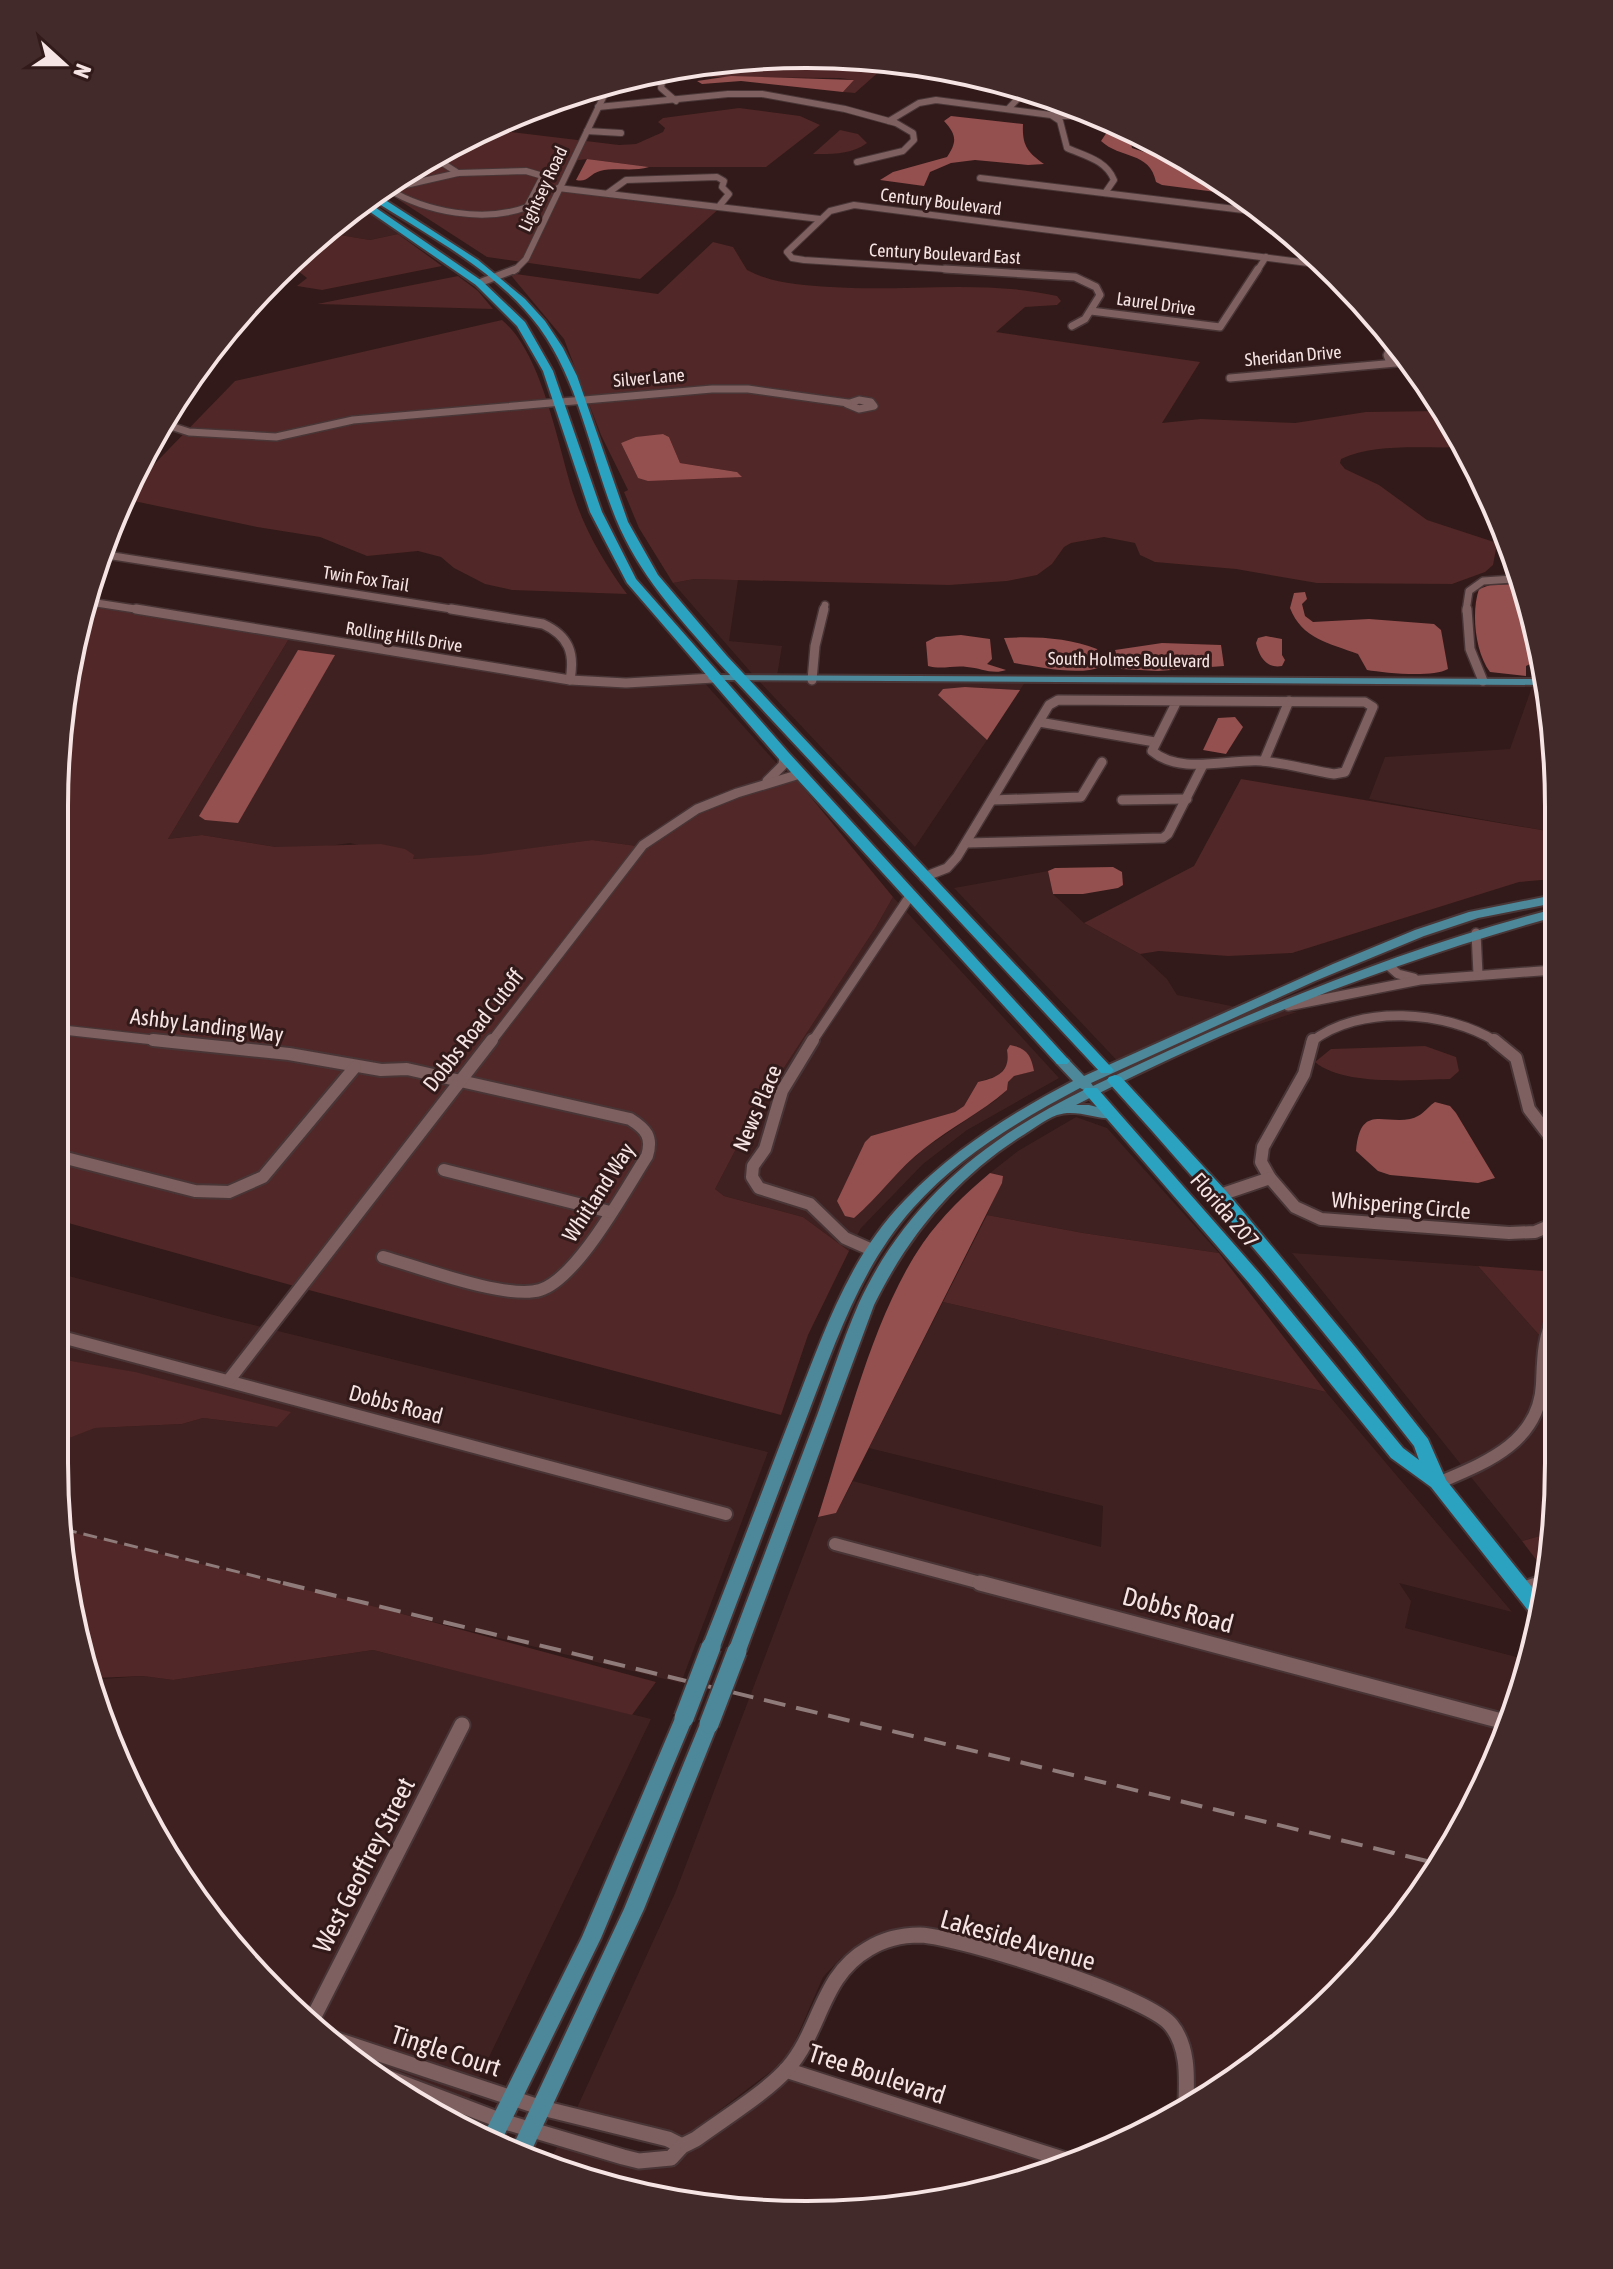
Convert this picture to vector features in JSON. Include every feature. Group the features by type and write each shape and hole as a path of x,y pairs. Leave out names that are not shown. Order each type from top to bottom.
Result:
{"highway":[{"path":"382,202 495,278 530,310 552,338 569,370 609,487 636,549 669,596 823,768 1220,1195 1337,1335 1422,1444 1438,1483 1532,1602"},
{"path":"372,210 479,283 508,310 532,339 548,371 596,512 616,556 649,603 1062,1061"},
{"path":"784,756 794,758 806,767 823,768"},
{"path":"800,774 825,778 836,789 847,793"},
{"name":"Florida 207","path":"1086,1086 1192,1205 1397,1453 1438,1483"}],"main road":[{"name":"South Holmes Boulevard","path":"714,678 1025,677 1534,682"},
{"path":"496,2132 610,1896 684,1718 836,1322 872,1250 909,1202 955,1158 1056,1102 1315,977 1466,918 1545,901"},
{"path":"1111,1075 1476,933 1545,915"},
{"path":"1466,918 1475,924 1476,933"},
{"path":"1062,1061 1086,1086"},
{"path":"524,2145 634,1909 709,1724 863,1313 891,1256 944,1192 985,1155 1056,1102 1063,1086 1062,1061"},
{"path":"1056,1102 1112,1115"},
{"path":"863,1313 856,1306 880,1258 872,1250"}],"street":[{"path":"662,82 661,88 676,101"},
{"path":"598,107 643,106 722,94 767,95 820,102 888,121 913,133 914,139 908,148 857,162"},
{"path":"888,121 933,96 1068,116"},
{"name":"Lightsey Road","path":"479,283 513,272 526,259 603,97"},
{"path":"1009,108 1018,99"},
{"path":"1055,116 1060,121 1067,148 1100,163 1112,173 1114,180 1105,193"},
{"path":"587,131 621,133"},
{"path":"443,164 458,173"},
{"path":"395,193 422,206 498,215 527,207 543,176 534,172 513,171 458,173 409,184"},
{"path":"608,193 626,180 717,177 724,181 722,187 729,194 720,205"},
{"path":"980,178 1240,209"},
{"name":"Century Boulevard","path":"558,188 820,219 837,208 862,206 1305,262"},
{"name":"Century Boulevard East","path":"820,219 790,248 789,256 804,260 1069,276 1098,289 1099,297 1091,311"},
{"name":"Laurel Drive","path":"1091,311 1217,328 1223,325 1266,257"},
{"path":"1072,326 1091,311"},
{"path":"1388,352 1390,363"},
{"name":"Sheridan Drive","path":"1230,378 1396,363"},
{"name":"Silver Lane","path":"173,427 189,432 276,437 353,420 748,389 848,403"},
{"name":"Twin Fox Trail","path":"113,556 543,624 558,631 569,642 573,658 570,680"},
{"path":"1483,681 1474,665 1467,634 1469,591 1483,581 1509,579"},
{"name":"Rolling Hills Drive","path":"97,603 570,680 626,683 714,678"},
{"path":"812,680 815,646 825,605"},
{"path":"924,877 951,864 1049,705 1064,698 1365,702 1373,707 1345,772 1341,774 1264,761 1203,765 1154,755 1155,742 1177,701"},
{"path":"1264,761 1289,701"},
{"path":"1039,722 1155,742"},
{"path":"762,784 783,765 784,756"},
{"path":"992,800 1081,797 1102,762"},
{"path":"966,843 1154,840 1168,834 1203,765"},
{"name":"Dobbs Road Cutoff","path":"229,1380 643,845 697,809 762,784 800,774"},
{"path":"1122,800 1187,799"},
{"name":"News Place","path":"872,1250 845,1238 810,1204 759,1188 754,1183 752,1171 765,1149 774,1111 791,1075 910,896"},
{"path":"1476,933 1478,974"},
{"path":"1389,966 1407,977 1430,979"},
{"path":"1287,1006 1382,985 1478,974 1545,970"},
{"path":"1220,1195 1270,1178 1261,1162 1263,1147 1304,1074 1311,1041 1322,1032 1367,1019 1410,1017 1442,1021 1495,1040 1520,1063 1527,1104 1545,1131"},
{"name":"Ashby Landing Way","path":"68,1030 136,1036 184,1046 289,1054 381,1070 407,1069 459,1081"},
{"path":"68,1159 195,1191 229,1192 263,1177 355,1067"},
{"name":"Whitland Way","path":"383,1257 513,1291 536,1291 557,1283 572,1269 652,1144 643,1127 630,1119 459,1081"},
{"path":"444,1170 610,1212"},
{"name":"Whispering Circle","path":"1270,1178 1302,1212 1321,1219 1509,1233 1545,1227"},
{"name":"Dobbs Road","path":"68,1339 726,1514"},
{"path":"1438,1483 1499,1454 1524,1434 1540,1403 1545,1375"},
{"name":"Dobbs Road","path":"835,1544 1498,1720"},
{"path":"1522,1590 1535,1585"},
{"name":"West Geoffrey Street","path":"315,2014 462,1725"},
{"name":"Lakeside Avenue","path":"786,2070 802,2049 831,1979 848,1961 886,1940 903,1936 931,1937 1074,1979 1158,2012 1179,2039 1186,2075 1186,2096"},
{"name":"Tingle Court","path":"354,2046 512,2098"},
{"name":"Tree Boulevard","path":"502,2121 639,2161 671,2158 682,2146 696,2139 786,2070 1057,2157"},
{"name":"Tingle Court","path":"412,2087 502,2121"},
{"path":"512,2098 650,2137 668,2139 682,2146"}],"shaded area":[{"path":"806,68 879,72 855,93 843,92 854,80 840,78 710,77 713,74"},
{"path":"731,76 854,80 843,92 741,81 702,84 697,81"},
{"path":"739,108 800,116 820,125 766,167 649,167 587,159 571,161 559,186 722,206 640,279 487,257 392,195 437,167 513,129 511,132 619,145 636,144 663,132 665,128 658,122 663,118"},
{"path":"951,116 1023,124 1027,147 1044,164 975,160 951,163 930,172 924,186 880,180 893,172 947,157 954,139 944,121"},
{"path":"840,130 858,134 867,143 848,152 813,154"},
{"path":"1107,132 1217,192 1162,185 1156,182 1148,165 1101,141"},
{"path":"587,159 649,167 606,170 576,180"},
{"path":"368,213 398,234 370,240 340,235"},
{"path":"398,234 442,266 322,290 297,286 307,278 298,271 340,235 370,240"},
{"path":"713,242 733,247 747,270 788,283 859,288 1001,288 1057,296 1061,301 1057,305 1025,307 996,332 1200,362 1162,423 1201,419 1295,423 1366,412 1430,411 1451,447 1370,450 1341,459 1340,463 1345,469 1379,485 1427,520 1494,542 1493,565 1485,572 1452,584 1317,583 1236,569 1155,562 1140,555 1135,543 1104,537 1071,543 1037,575 1007,581 949,585 694,579 673,583 639,528 624,492 628,490 601,435 564,339 509,273 658,294","holes":["663,434 669,437 680,463 737,472 638,478 621,443"]},
{"path":"458,276 478,291 493,309 317,304"},
{"path":"502,320 516,335 539,378 584,522 611,572 627,594 512,590 485,584 454,568 441,557 418,551 367,556 320,537 134,501 150,468 235,381"},
{"path":"663,434 669,437 680,463 737,472 742,477 648,481 638,478 621,443 636,437"},
{"path":"694,579 738,580 729,641 782,646 777,676 755,677 673,583"},
{"path":"1511,584 1531,662 1526,666 1526,676 1490,672 1481,654 1475,609 1479,589"},
{"path":"1305,592 1307,599 1302,604 1305,616 1313,622 1369,619 1434,624 1441,630 1448,669 1420,674 1367,670 1358,654 1327,643 1302,627 1290,608 1294,593"},
{"path":"96,605 290,637 168,839 202,835 276,847 381,844 405,849 414,855 413,859 480,855 592,840 637,846 294,1286 68,1223 70,758 82,662"},
{"path":"961,635 990,639 992,659 987,664 1006,670 996,672 928,666 926,642 936,637"},
{"path":"290,637 547,679 702,680 778,765 759,782 683,813 652,832 637,846 592,840 480,856 412,859 350,843 315,848 276,847 202,835 168,839"},
{"path":"1004,638 1051,639 1086,645 1097,649 1101,667 1070,671 1014,663"},
{"path":"1258,638 1282,639 1285,660 1282,666 1272,666 1261,657 1256,643"},
{"path":"1162,643 1221,645 1224,666 1158,671 1121,669 1115,650"},
{"path":"298,650 335,655 238,823 205,820 199,816"},
{"path":"1027,679 1020,690 965,687 938,695 987,740 915,847 759,681"},
{"path":"1535,684 1543,758 1545,831 1369,799 1385,757 1510,749"},
{"path":"943,689 1020,690 987,740 938,695"},
{"path":"1235,717 1243,727 1226,754 1203,750 1218,718"},
{"path":"795,778 893,897 757,1109 715,1189 724,1196 803,1217 849,1251 808,1335 781,1415 305,1289 648,847 718,805"},
{"path":"1241,779 1545,831 1545,880 1519,882 1292,953 1228,956 1159,951 1140,954 1084,923 1194,866"},
{"path":"1113,867 1122,872 1123,885 1118,888 1083,894 1053,894 1048,871 1055,868"},
{"path":"1048,871 1053,894 1084,923 1140,954 1167,979 1177,995 1241,1008 1297,1012 1124,1068 954,888"},
{"path":"893,897 1059,1078 967,1130 923,1164 861,1228 849,1251 803,1217 724,1196 715,1189 757,1109","holes":["1009,1061 1033,1071 1014,1076 1008,1082 1007,1090 996,1100 925,1148 889,1180 865,1208 865,1142 871,1136 955,1112 964,1106 978,1082 1000,1075"]},
{"path":"1010,1045 1027,1053 1034,1071 1014,1076 1008,1082 1007,1090 915,1156 854,1218 845,1216 837,1201 865,1142 871,1136 955,1112 964,1106 978,1082 997,1076 1005,1069"},
{"path":"1425,1046 1456,1057 1459,1071 1450,1079 1379,1080 1343,1075 1315,1062 1331,1049"},
{"path":"1435,1102 1450,1106 1456,1113 1495,1178 1478,1183 1390,1175 1378,1171 1356,1151 1358,1136 1367,1122 1374,1119 1410,1119"},
{"path":"1076,1117 1107,1128 1219,1253 987,1215 1003,1176 990,1173 1018,1151"},
{"path":"990,1173 1003,1176 1002,1183 836,1513 818,1517 862,1376 905,1272 938,1224"},
{"path":"987,1215 1219,1253 1326,1392 943,1302"},
{"path":"1292,1253 1478,1266 1545,1342 1545,1462 1541,1536 1522,1541"},
{"path":"1478,1266 1545,1271 1545,1342"},
{"path":"68,1276 262,1327 226,1375 68,1335"},
{"path":"943,1302 1326,1392 1512,1612 1399,1583 1411,1601 1405,1628 1519,1658 1500,1715 831,1538 827,1547 1497,1724 1489,1745 1469,1789 1421,1873 1362,1949 1293,2018 1195,2090 1187,2038 1180,2025 1162,2007 1077,1973 952,1935 866,1942 842,1957 823,1977 789,2055 683,2138 576,2110 676,1891 818,1517 836,1513 853,1481 1101,1547 1103,1506 869,1448"},
{"path":"274,1330 768,1452 681,1683 72,1532 68,1438 94,1428 182,1424 203,1418 277,1427 135,1373 68,1361 68,1344 730,1520 734,1512 238,1378"},
{"path":"68,1360 135,1372 291,1412 277,1427 203,1418 182,1424 95,1428 68,1439"},
{"path":"72,1532 380,1608 656,1682 632,1715 373,1650 173,1680 143,1676 100,1678 82,1607"},
{"path":"1541,1536 1538,1563 1522,1541"},
{"path":"373,1650 651,1719 461,2115 396,2077 320,2018 251,1949 192,1873 144,1789 124,1745 101,1679 143,1676 173,1680"},
{"path":"789,2078 1047,2161 998,2176 903,2195 806,2201 710,2195 662,2187 553,2156 558,2145 637,2168 673,2165"}],"railway":[{"path":"72,1531 291,1585"},
{"path":"283,1583 1428,1861"}]}
